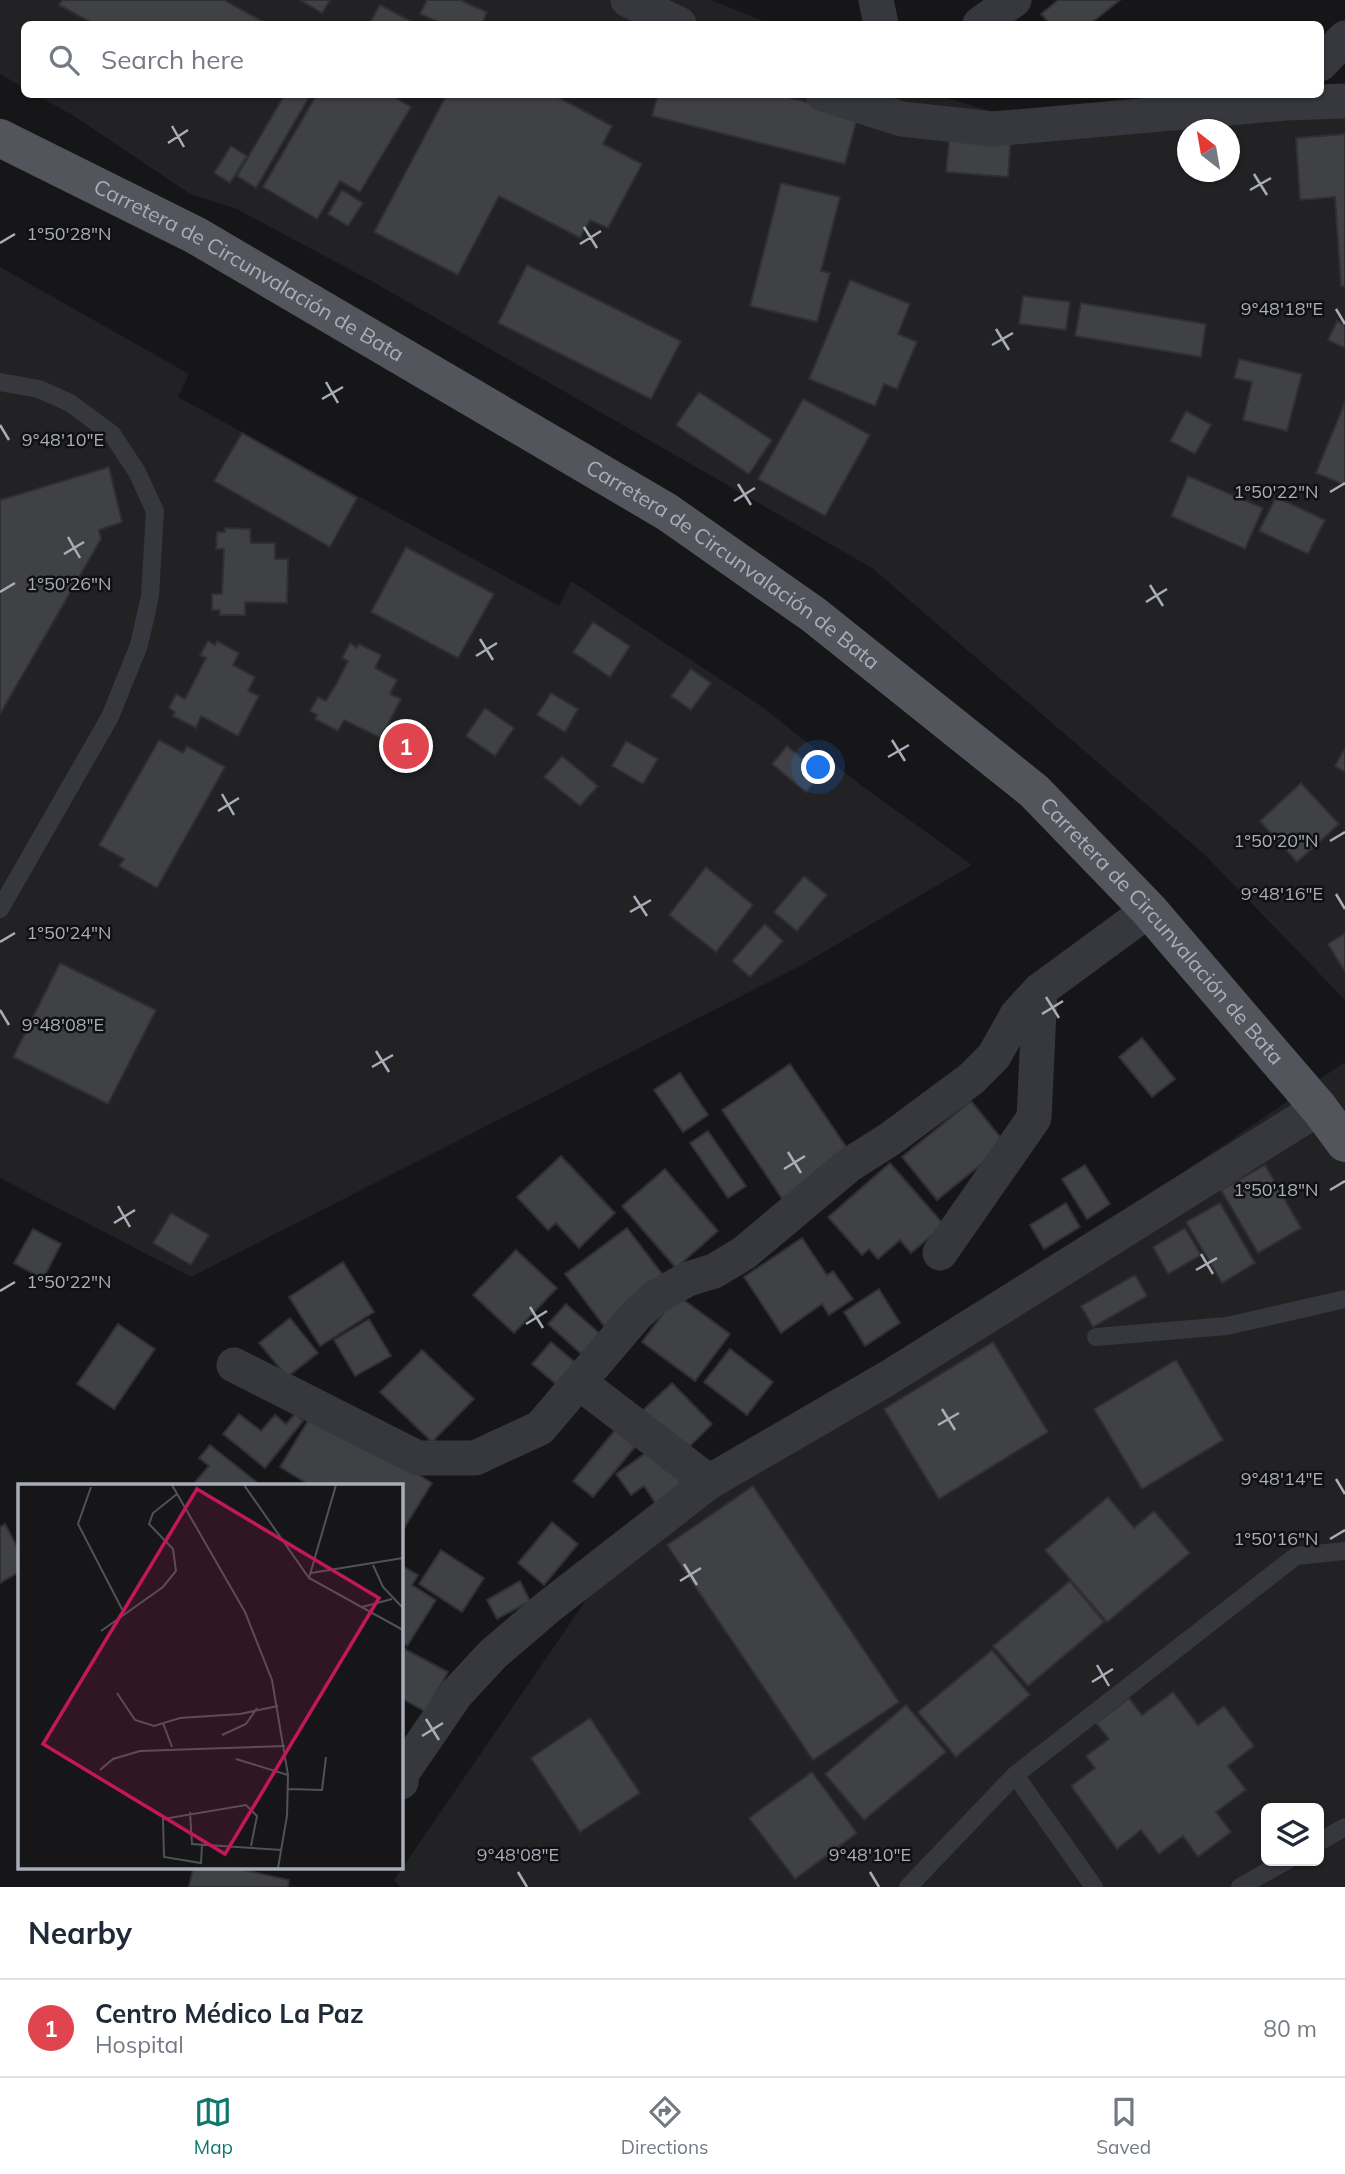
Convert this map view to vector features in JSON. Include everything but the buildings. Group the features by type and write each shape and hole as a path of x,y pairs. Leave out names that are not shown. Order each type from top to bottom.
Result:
{"main road":[{"name":"Carretera de Circunvalación de Bata","path":"0,138 195,235 667,512 814,615 1034,792 1149,910 1320,1108 1345,1143"}],"street":[{"path":"628,0 673,21"},
{"path":"876,0 880,21"},
{"path":"984,21 1014,0"},
{"path":"1324,61 1345,38"},
{"path":"846,98 993,129 1289,99 1345,101"},
{"path":"234,1366 418,1458 475,1458 541,1428 637,1314 656,1297 688,1279 714,1271 744,1252 849,1166 971,1079 994,1056 1017,1015 1040,990 1149,910"},
{"path":"940,1253 1034,1118 1040,990"},
{"path":"402,1773 457,1694 493,1654 548,1606 709,1482 888,1378 1320,1108"},
{"path":"580,1383 709,1482"}],"lane":[{"path":"0,382 39,389 70,403 112,434 137,471 155,511 150,596 139,645 110,717 0,906"},
{"path":"1096,1337 1227,1326 1345,1300"},
{"path":"908,1887 1015,1775 1296,1556 1345,1551"},
{"path":"1015,1775 1094,1887"},
{"path":"1324,1839 1345,1827"},
{"path":"1240,1887 1277,1866"}],"shaded area":[{"path":"0,0 711,0 764,21 21,21 21,86 0,74"},
{"path":"1345,90 1345,1000 1204,854 872,568 373,282 237,209 190,194 74,116 41,98 946,98 1017,119 1255,98 1324,98 1324,92"},
{"path":"0,267 189,374 178,397 559,606 571,581 761,706 862,786 972,865 800,966 191,1277 0,1178"},
{"path":"1345,1062 1345,1887 400,1887 394,1880 612,1562"}],"place":[{"name":"Centro Médico La Paz","path":"406,746"}]}
